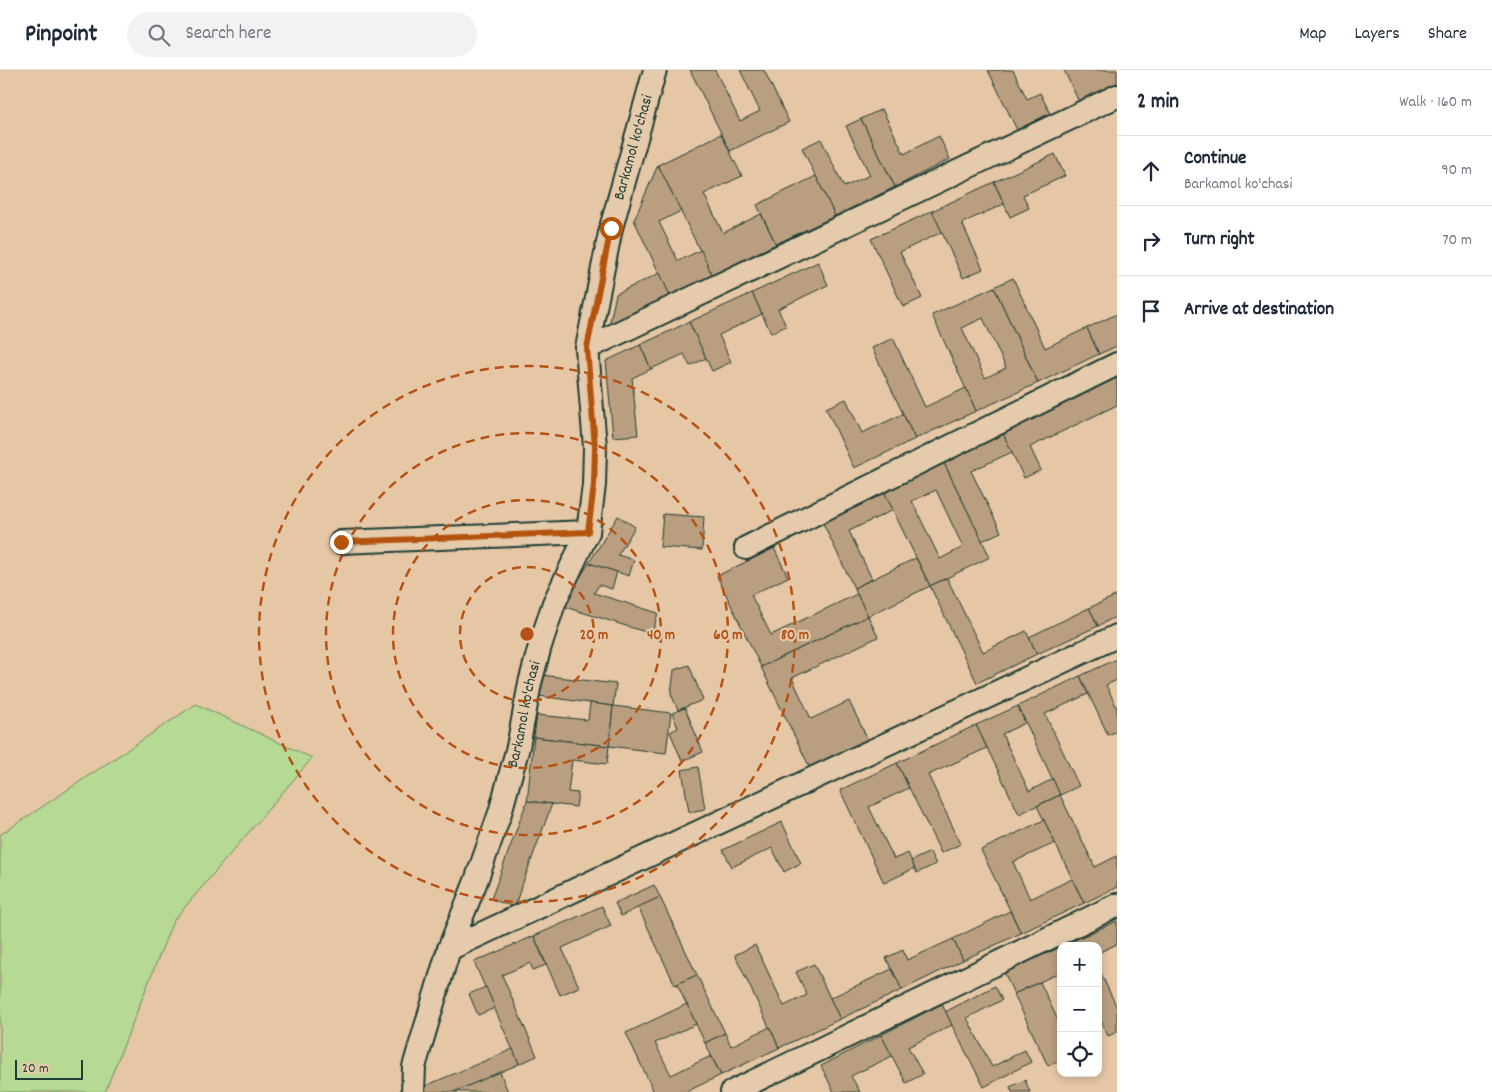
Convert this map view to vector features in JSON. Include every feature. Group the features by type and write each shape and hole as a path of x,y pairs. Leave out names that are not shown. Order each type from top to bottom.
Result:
{"street":[{"name":"Barkamol ko'chasi","path":"412,1092 414,1067 449,949 500,813 518,747 530,683 554,603 588,532 594,485 595,447 587,348 611,228 655,70"},
{"path":"587,348 1117,96"},
{"path":"746,548 1117,364"},
{"path":"341,542 588,532"},
{"path":"449,949 1117,636"},
{"path":"732,1092 1117,905"}],"green space":[{"path":"196,704 312,758 173,921 105,1092 0,1092 0,835"}],"building":[{"path":"690,70 715,70 740,121 760,111 740,70 764,70 789,122 730,151"},
{"path":"988,70 1013,70 1027,99 1040,93 1050,113 1017,130"},
{"path":"1064,70 1117,70 1117,84 1079,102"},
{"path":"882,109 904,154 939,136 950,159 895,187 861,119"},
{"path":"861,119 895,187 835,216 802,148 821,139 844,187 870,175 846,126"},
{"path":"721,134 742,176 704,194 723,233 761,214 776,244 712,275 658,165"},
{"path":"1055,154 1065,176 1023,195 1029,208 1010,217 994,182"},
{"path":"658,165 681,211 659,222 678,261 701,250 712,275 670,296 634,220"},
{"path":"816,176 835,216 776,244 757,205"},
{"path":"994,182 1004,204 962,223 983,269 963,278 932,211"},
{"path":"932,211 942,232 900,252 922,298 903,307 871,239"},
{"path":"818,262 828,285 778,309 786,326 771,333 752,293"},
{"path":"660,273 670,296 609,326 616,294"},
{"path":"1013,278 1045,348 1087,328 1099,354 1038,383 994,287"},
{"path":"994,287 1038,383 976,411 932,315","holes":["983,318 1006,368 985,378 962,328"]},
{"path":"752,293 762,314 719,335 731,362 712,371 689,322"},
{"path":"1117,314 1117,346 1099,354 1087,328"},
{"path":"689,322 706,358 690,366 684,354 651,369 640,345"},
{"path":"893,338 925,407 966,388 976,411 915,439 872,348"},
{"path":"640,345 651,369 632,378 638,435 613,437 606,361"},
{"path":"1117,377 1117,405 1030,447 1041,470 1024,478 1002,432"},
{"path":"846,399 862,433 903,414 915,439 854,468 826,408"},
{"path":"1002,432 1012,452 971,471 1001,532 982,541 943,461"},
{"path":"943,461 990,557 930,586 883,490","holes":["936,490 963,547 940,559 912,501"]},
{"path":"883,490 893,510 849,531 872,579 854,588 821,519"},
{"path":"663,514 704,517 702,550 660,547"},
{"path":"618,516 635,527 618,555 634,560 629,576 589,563"},
{"path":"774,548 788,577 751,595 771,635 857,594 868,616 761,667 717,576"},
{"path":"916,558 930,586 868,616 854,588"},
{"path":"589,563 617,572 612,589 599,585 594,593 658,613 652,634 562,606"},
{"path":"947,578 983,652 1026,631 1037,654 977,683 930,586"},
{"path":"1117,595 1117,616 1098,626 1089,608"},
{"path":"1089,608 1098,626 1037,654 1029,637"},
{"path":"868,616 878,637 792,678 811,719 849,701 870,744 812,772 761,667"},
{"path":"1117,659 1117,680 1106,685 1117,708 1117,731 1108,735 1080,676"},
{"path":"689,665 703,700 678,710 671,694 674,670"},
{"path":"541,675 616,684 613,706 539,696"},
{"path":"1080,676 1088,694 1045,714 1079,786 1060,795 1018,706"},
{"path":"590,703 613,706 609,746 534,737 537,715 588,720"},
{"path":"613,706 671,713 666,753 609,746"},
{"path":"1018,706 1025,723 1002,734 1029,791 1053,779 1060,795 1019,814 976,725"},
{"path":"685,708 703,752 682,761 670,732 678,728 672,713"},
{"path":"976,725 987,748 928,775 961,844 941,853 897,763"},
{"path":"534,737 609,746 607,764 572,760 568,792 578,793 576,807 527,801"},
{"path":"897,763 909,788 869,807 894,859 908,853 915,868 884,883 840,790"},
{"path":"698,767 705,809 689,812 682,770"},
{"path":"1060,795 1095,867 1117,856 1117,887 1084,903 1037,806"},
{"path":"527,801 552,804 514,907 491,899"},
{"path":"1044,820 1055,843 1013,862 1030,899 1072,879 1084,903 1021,933 981,850"},
{"path":"782,822 801,863 784,872 772,848 732,867 723,850"},
{"path":"930,852 936,864 917,873 911,861"},
{"path":"654,885 660,897 621,916 615,903"},
{"path":"660,897 697,975 675,985 638,907"},
{"path":"602,906 611,926 562,948 579,987 560,995 534,936"},
{"path":"1010,911 1021,933 963,960 953,939"},
{"path":"1117,921 1117,944 1102,951 1102,942 1070,942"},
{"path":"534,936 546,965 533,970 530,963 502,975 537,1056 519,1064 474,962"},
{"path":"953,939 963,960 902,990 886,958 903,950 907,960"},
{"path":"755,945 784,1006 807,995 796,972 814,964 840,1019 779,1048 735,955"},
{"path":"1057,949 1057,974 1014,994 1004,972"},
{"path":"892,969 902,990 840,1019 830,998"},
{"path":"697,975 725,1033 705,1043 677,984"},
{"path":"1102,976 1117,1008 1117,1032 1108,1036 1102,1023"},
{"path":"1040,982 1057,1018 1057,1062 1048,1066 1014,994"},
{"path":"995,986 1002,1000 967,1018 992,1067 1025,1050 1031,1062 984,1087 945,1012"},
{"path":"486,987 495,1008 478,1015 469,994"},
{"path":"687,1004 696,1024 655,1043 671,1075 711,1056 721,1075 686,1092 654,1092 626,1033"},
{"path":"942,1004 952,1025 908,1047 923,1074 906,1083 881,1035"},
{"path":"770,1027 779,1048 721,1075 705,1043 725,1033 731,1046"},
{"path":"881,1035 892,1056 851,1076 860,1092 834,1092 821,1066"},
{"path":"513,1049 519,1064 454,1092 425,1092 425,1086"},
{"path":"500,1072 508,1092 454,1092"},
{"path":"1025,1080 1030,1092 1012,1092 1010,1087"}],"route":[{"path":"341,542 588,532 594,485 595,447 587,348 611,228"}]}
